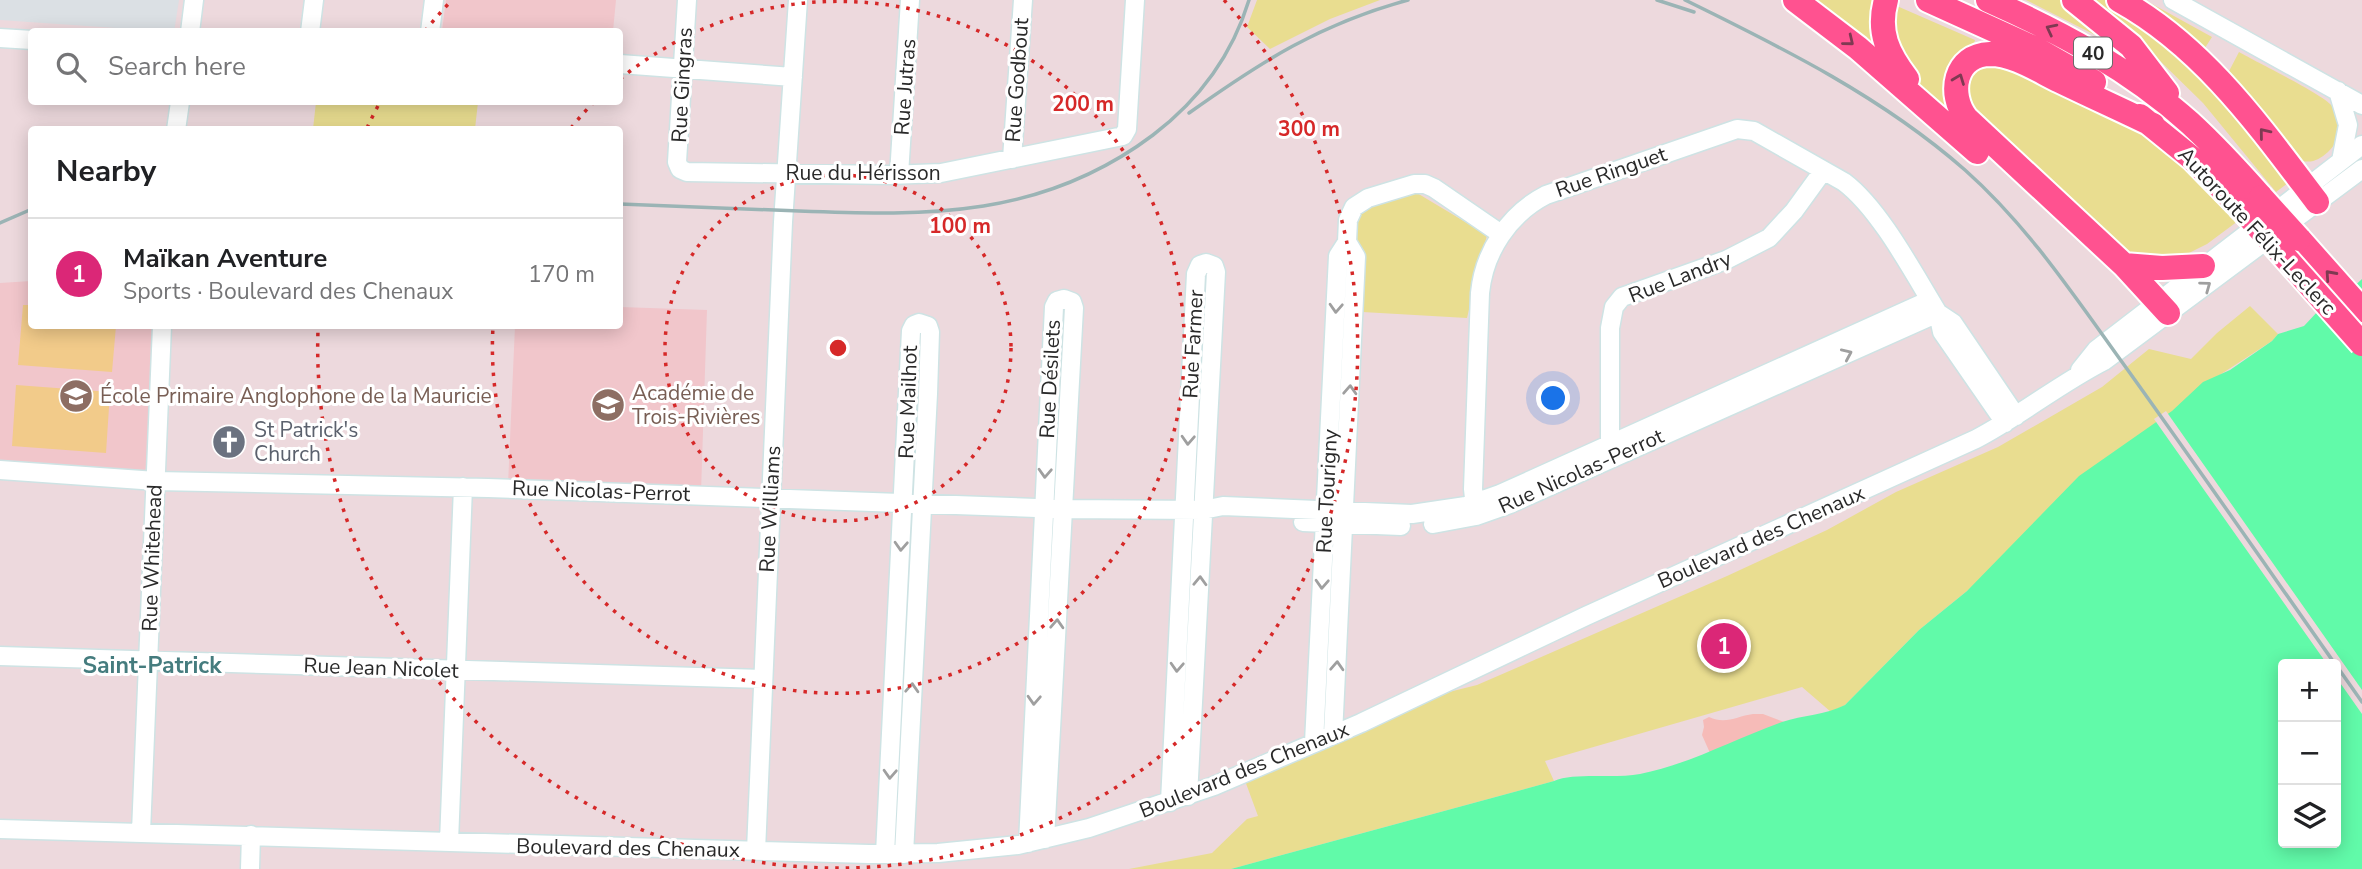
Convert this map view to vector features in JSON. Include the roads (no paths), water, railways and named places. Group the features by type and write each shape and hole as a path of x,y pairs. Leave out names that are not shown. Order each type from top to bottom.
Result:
{"highway":[{"path":"1795,0 1848,40 1947,124 2156,312"},
{"path":"1886,0 1882,25 1886,48 1907,78 1947,124"},
{"name":"Autoroute Félix-Leclerc","path":"1928,0 2060,61 2101,87 2252,203 2362,310"},
{"name":"Autoroute Félix-Leclerc","path":"1988,0 2046,26 2084,47 2131,77 2188,122 2362,344"},
{"path":"2074,0 2131,46 2188,122"},
{"path":"2119,0 2164,29 2206,66 2244,108 2311,195"},
{"path":"2153,125 1999,55 1982,55 1973,60 1960,72 1956,82 1955,98 1966,118 2124,265 2156,312"},
{"path":"2124,265 2162,268 2203,266"}],"street":[{"path":"190,28 194,0"},
{"path":"310,28 314,0"},
{"path":"430,28 434,0"},
{"name":"Rue Gingras","path":"680,169 677,162 687,0"},
{"name":"Rue Williams","path":"756,851 771,497 798,0"},
{"name":"Rue Jutras","path":"899,175 910,0"},
{"name":"Rue Godbout","path":"1012,159 1023,0"},
{"name":"Rue du Hérisson","path":"680,169 687,172 899,175 946,173 1121,137 1127,129 1135,0"},
{"path":"2172,0 2362,105"},
{"path":"0,38 28,40"},
{"path":"623,64 793,77"},
{"path":"2338,91 2348,125 2341,161"},
{"path":"177,126 180,105"},
{"name":"Rue Ringuet","path":"1475,510 1481,287 1486,264 1502,234 1523,210 1546,195 1737,129 1754,131 1851,188 1870,208 1934,306 1942,332 2010,420"},
{"name":"Boulevard des Chenaux","path":"0,829 904,854 988,849 1037,841 1089,828 1188,796 1333,735 1586,616 1932,460 2010,420 2076,376 2096,350 2156,312 2311,195 2341,161 2362,145"},
{"name":"Boulevard des Chenaux","path":"2156,312 2203,266 2311,195 2362,169"},
{"name":"Rue Landry","path":"1609,452 1611,328 1616,303 1633,292 1726,260 1759,244 1783,224 1822,171"},
{"name":"Rue Tourigny","path":"1314,743 1338,256 1347,242 1349,215 1359,203 1394,189 1419,184 1434,188 1502,234"},
{"name":"Rue Tourigny","path":"1333,735 1356,257 1347,242"},
{"name":"Rue Farmer","path":"1170,802 1194,510 1216,272 1214,266 1206,263 1200,265 1196,274 1194,510 1188,796"},
{"name":"Rue Désilets","path":"1064,299 1072,302 1074,308 1063,509 1037,841 1043,508 1054,307 1057,301 1064,299"},
{"name":"Rue Nicolas-Perrot","path":"0,470 156,481 463,487 1063,509 1194,510 1223,517 1325,517 1418,526 1475,510 1934,306"},
{"name":"Rue Mailhot","path":"885,854 911,331 914,325 919,323 928,326 930,332 904,854"},
{"name":"Rue Whitehead","path":"141,832 162,329"},
{"path":"449,842 463,487"},
{"name":"Rue Jean Nicolet","path":"0,656 763,679"},
{"path":"250,869 251,835"}],"railway":[{"path":"623,204 847,213 939,211 984,206 1027,197 1070,183 1112,162 1153,135 1185,107 1223,58 1249,0"},
{"path":"1189,113 1293,46 1347,20 1408,0"},
{"path":"1657,0 1694,12"},
{"path":"1685,0 1795,56 1866,97 1933,144 1988,191 2029,237 2067,286 2331,659"},
{"path":"0,223 28,211"},
{"path":"2341,672 2362,702"}],"place":[{"name":"École Primaire Anglophone de la Mauricie","path":"76,396"},
{"name":"Académie de Trois-Rivières","path":"608,405"},
{"name":"St Patrick's Church","path":"229,442"},
{"name":"Maïkan Aventure","path":"1724,646"}],"district":[{"name":"Saint-Patrick","path":"152,665"}]}
